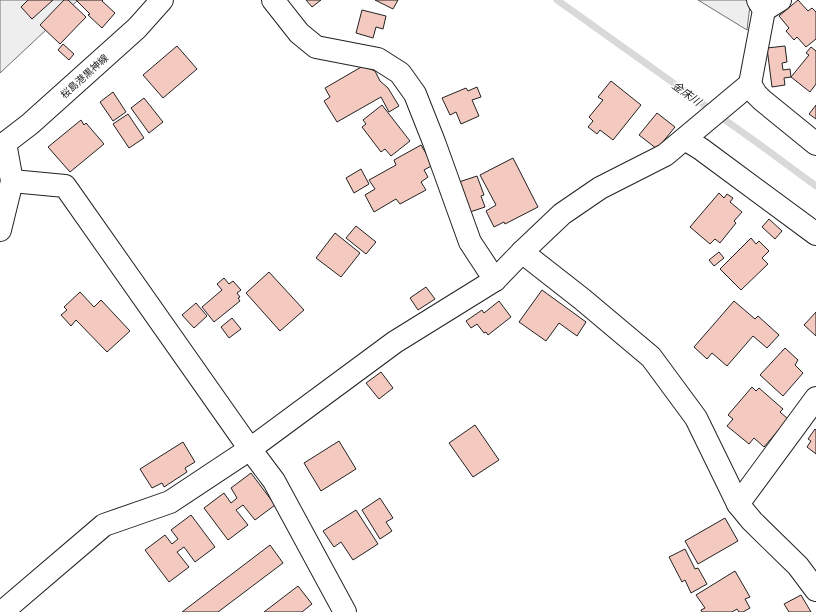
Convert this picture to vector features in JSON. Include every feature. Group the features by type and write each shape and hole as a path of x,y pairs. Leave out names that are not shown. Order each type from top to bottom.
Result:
{"street":[{"name":"桜島港黒神線","path":"3,145 30,124 137,28 162,0"},
{"path":"273,0 299,33 316,46 378,59 400,73 415,94 470,242 495,280"},
{"path":"2,612 104,525 170,502 250,449 394,342 495,280 562,214 600,188 665,155 745,88 767,3"},
{"path":"745,88 756,94 816,144"},
{"path":"685,138 701,148 816,234"},
{"path":"0,230 12,181 3,145"},
{"path":"12,181 65,186 274,481 345,612"},
{"path":"522,252 582,299 651,357 696,418 738,504 752,521 798,566 816,590"},
{"path":"738,504 816,398"}],"shaded area":[{"path":"0,0 78,0 0,73"},
{"path":"698,0 746,0 750,5 747,30"}],"building":[{"path":"28,0 53,0 32,19 21,7"},
{"path":"64,0 68,0 86,17 60,44 40,25"},
{"path":"76,0 103,0 102,1 115,13 102,28 88,15 90,14"},
{"path":"306,0 321,0 312,7"},
{"path":"375,0 398,0 393,9"},
{"path":"798,0 808,11 812,8 816,12 816,39 806,47 797,37 794,40 786,31 789,28 779,16"},
{"path":"362,10 386,16 383,29 376,27 373,38 356,33"},
{"path":"63,44 74,54 69,60 58,50"},
{"path":"177,46 197,69 163,98 143,75"},
{"path":"785,46 787,62 782,63 783,70 790,69 791,77 784,78 785,85 772,87 767,48"},
{"path":"811,47 816,51 816,84 810,92 791,77 809,55 806,53"},
{"path":"363,66 375,71 380,81 388,88 399,106 389,112 381,97 337,122 324,101 330,97 325,88"},
{"path":"611,81 641,105 613,140 600,130 597,134 588,127 593,121 589,117 603,100 598,97"},
{"path":"477,87 481,97 472,100 479,116 461,124 456,112 450,115 442,98 466,88 468,91"},
{"path":"113,92 126,112 113,121 100,102"},
{"path":"144,98 163,122 149,133 131,108"},
{"path":"382,105 410,141 391,156 385,149 381,152 362,127 366,124 363,120"},
{"path":"816,105 816,119 809,114"},
{"path":"657,113 675,127 657,149 639,135"},
{"path":"128,114 144,138 129,148 113,124"},
{"path":"81,120 84,125 86,123 104,144 70,172 48,147"},
{"path":"421,145 433,165 424,170 428,177 421,182 426,190 400,204 396,199 374,212 365,195 375,189 369,180 396,165 394,160"},
{"path":"513,158 538,207 505,224 504,222 494,227 486,211 496,205 480,175"},
{"path":"361,169 369,184 354,193 346,178"},
{"path":"477,176 484,195 481,196 485,207 470,212 459,182"},
{"path":"719,193 724,198 727,194 733,198 730,202 742,212 734,221 736,223 720,243 715,239 710,244 690,227"},
{"path":"769,219 782,231 775,239 762,227"},
{"path":"356,226 376,242 366,254 346,238"},
{"path":"335,233 360,253 341,277 316,258"},
{"path":"751,238 756,244 759,241 769,251 762,258 768,264 741,290 720,269"},
{"path":"719,252 724,258 714,266 709,260"},
{"path":"269,272 304,310 280,331 246,293"},
{"path":"224,278 229,284 233,281 241,290 237,293 240,297 238,298 240,301 214,322 202,307 222,290 217,284"},
{"path":"426,287 435,299 418,310 410,298"},
{"path":"542,290 586,322 577,336 559,323 546,341 519,322"},
{"path":"80,292 94,307 101,300 130,331 107,352 76,320 71,326 61,315 67,310 64,307"},
{"path":"499,301 511,317 488,335 486,332 484,333 477,324 471,328 466,321 482,310 484,313"},
{"path":"734,301 755,319 758,316 779,335 767,348 753,336 727,366 712,353 707,359 694,347"},
{"path":"196,303 207,316 194,328 182,315"},
{"path":"816,312 816,336 804,325"},
{"path":"232,318 241,329 229,338 221,327"},
{"path":"785,348 798,360 795,365 803,373 783,396 760,375"},
{"path":"381,372 393,388 379,399 366,383"},
{"path":"752,387 756,391 759,388 783,409 780,412 788,419 764,447 754,438 749,444 727,426 733,419 728,415"},
{"path":"475,425 499,460 473,477 449,443"},
{"path":"815,429 816,454 807,447 811,441 808,439"},
{"path":"339,441 356,469 321,491 304,463"},
{"path":"183,442 195,462 185,468 187,472 164,487 162,483 152,488 140,469"},
{"path":"251,473 275,505 255,520 243,505 236,510 248,525 228,540 204,508 224,493 231,503 237,498 231,488"},
{"path":"380,498 393,518 386,522 392,531 380,539 362,510"},
{"path":"356,510 378,544 353,560 341,542 334,547 323,531"},
{"path":"191,515 215,547 195,562 184,547 177,552 189,567 169,582 145,550 165,535 172,544 178,539 171,530"},
{"path":"725,518 738,541 698,564 685,541"},
{"path":"270,545 283,563 218,612 182,612"},
{"path":"685,549 695,569 698,568 707,584 691,593 685,580 682,582 669,557"},
{"path":"735,571 750,597 745,599 750,608 743,612 739,612 737,609 732,612 702,612 701,610 705,608 696,595"},
{"path":"298,586 312,604 302,612 264,612"},
{"path":"801,595 811,612 789,612 784,604"}],"waterway":[{"name":"金床川","path":"557,0 816,186"}]}
